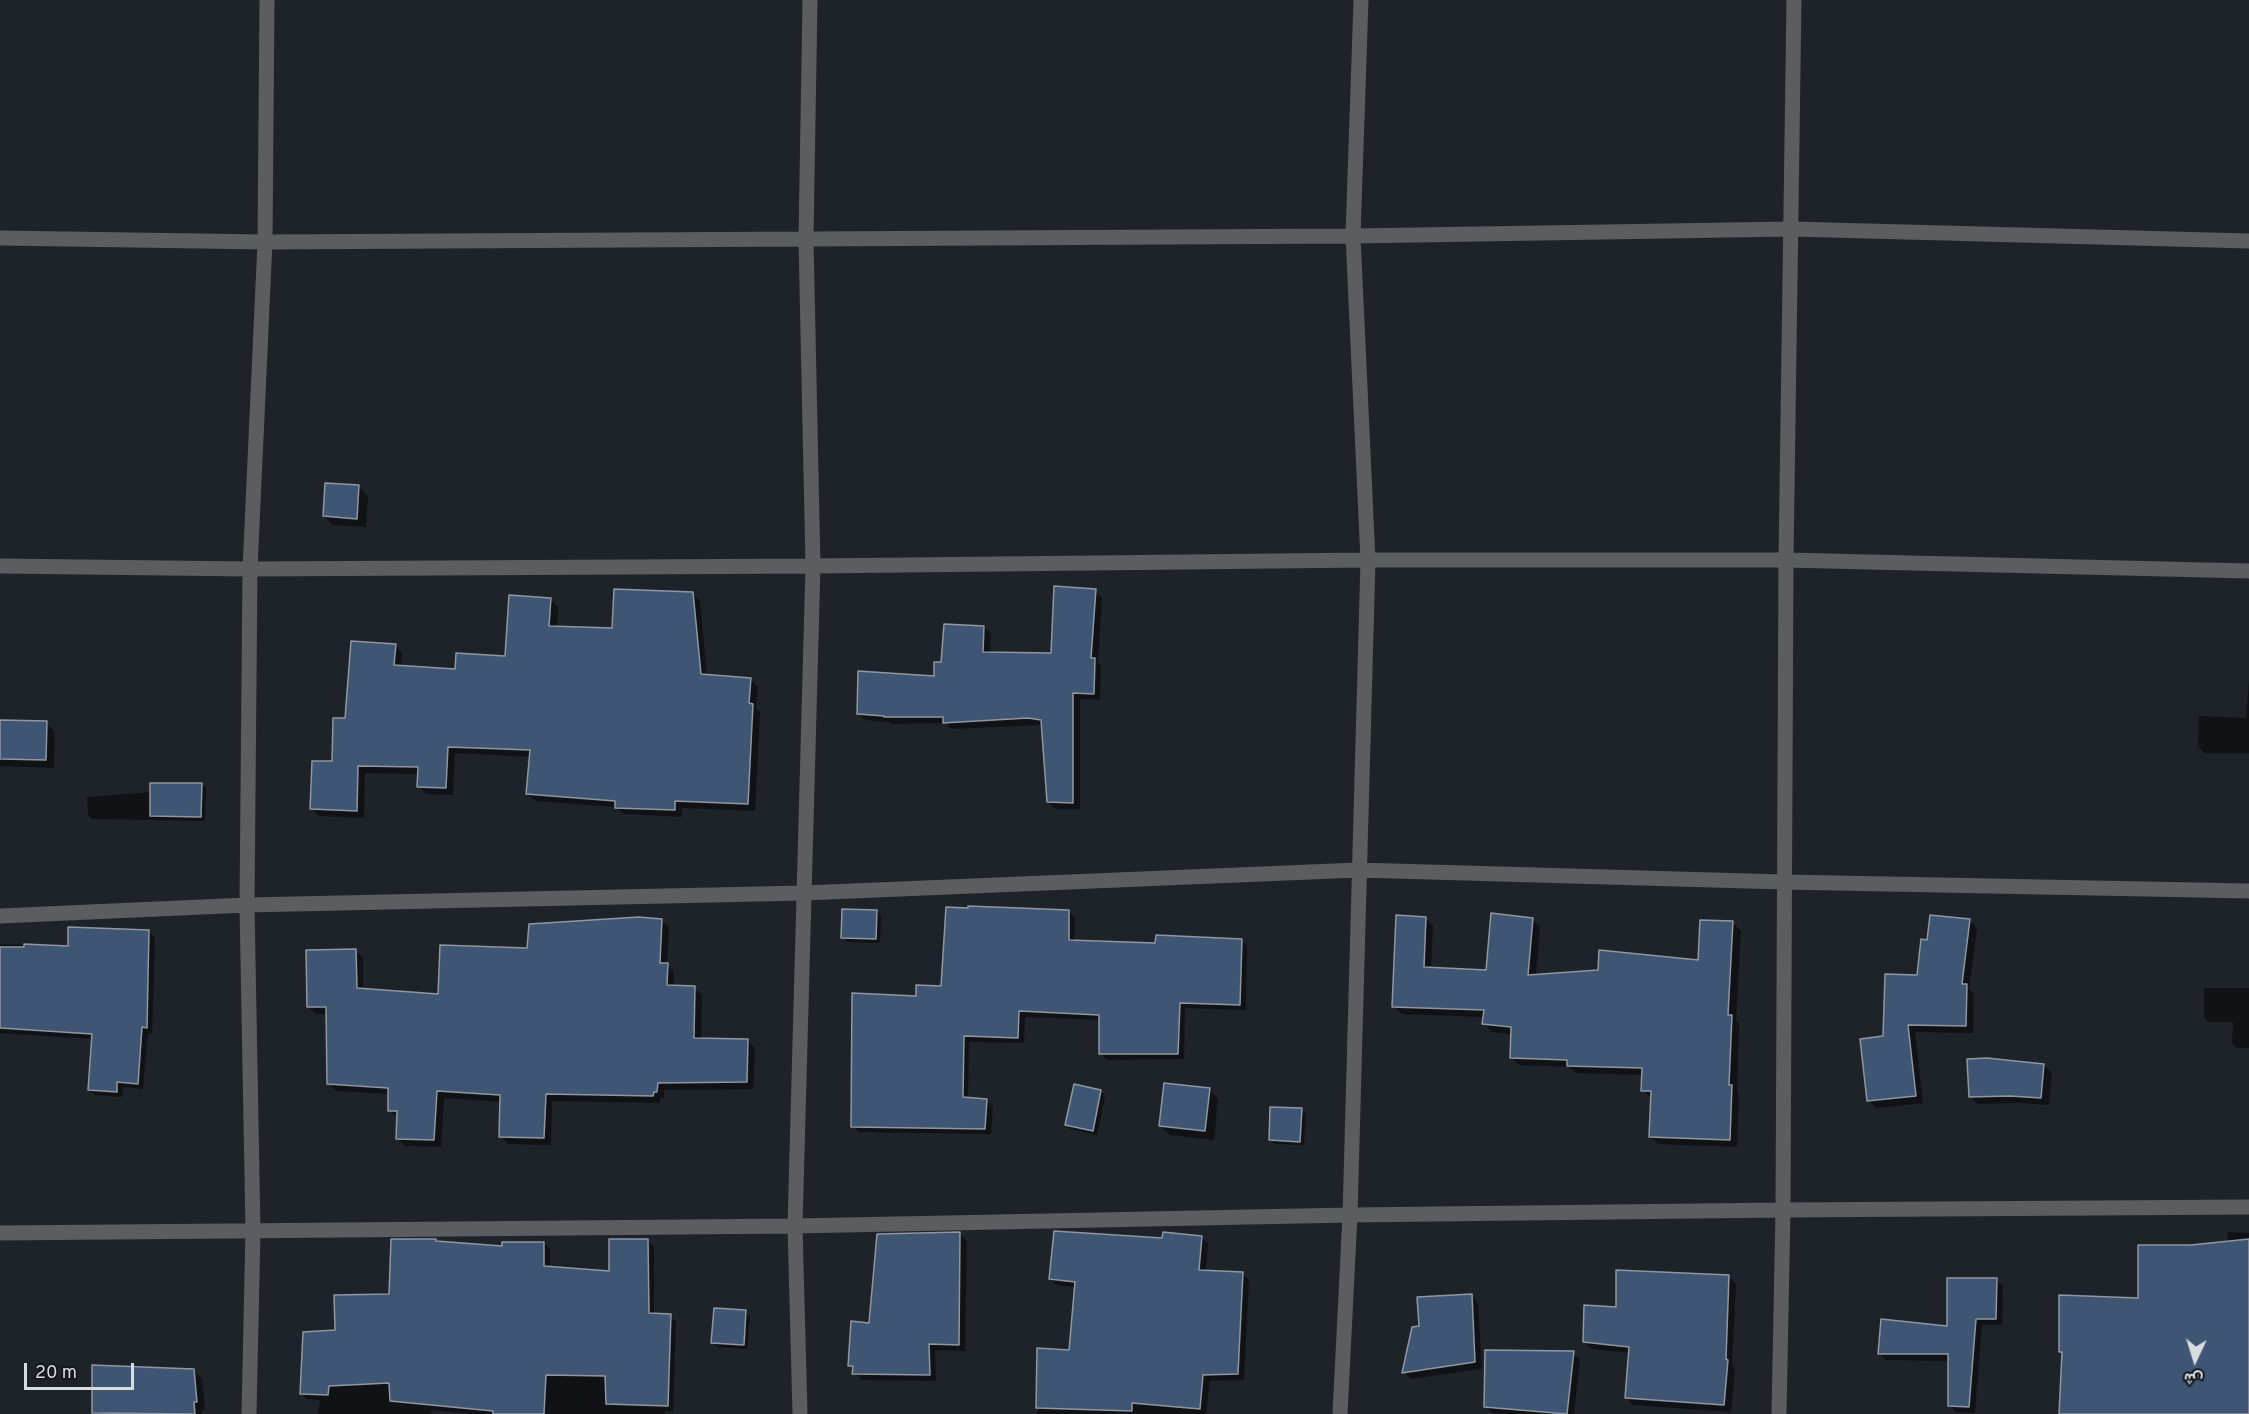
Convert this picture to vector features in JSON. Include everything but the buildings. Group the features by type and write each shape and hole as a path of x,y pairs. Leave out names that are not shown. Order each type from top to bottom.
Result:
{"street":[{"path":"249,1414 252,1230 247,905 250,569 265,242 267,0"},
{"path":"800,1414 795,1226 813,566 806,239 810,0"},
{"path":"1340,1414 1350,1215 1368,560 1353,236 1361,0"},
{"path":"1779,1414 1783,1210 1786,560 1794,0"},
{"path":"0,238 265,242 1353,236 1791,230 2249,241"},
{"path":"0,566 250,569 1368,560 1786,560 2249,572"},
{"path":"0,915 247,905 804,893 1358,870 1784,882 2249,891"},
{"path":"0,1233 795,1226 1350,1215 2249,1207"}]}
